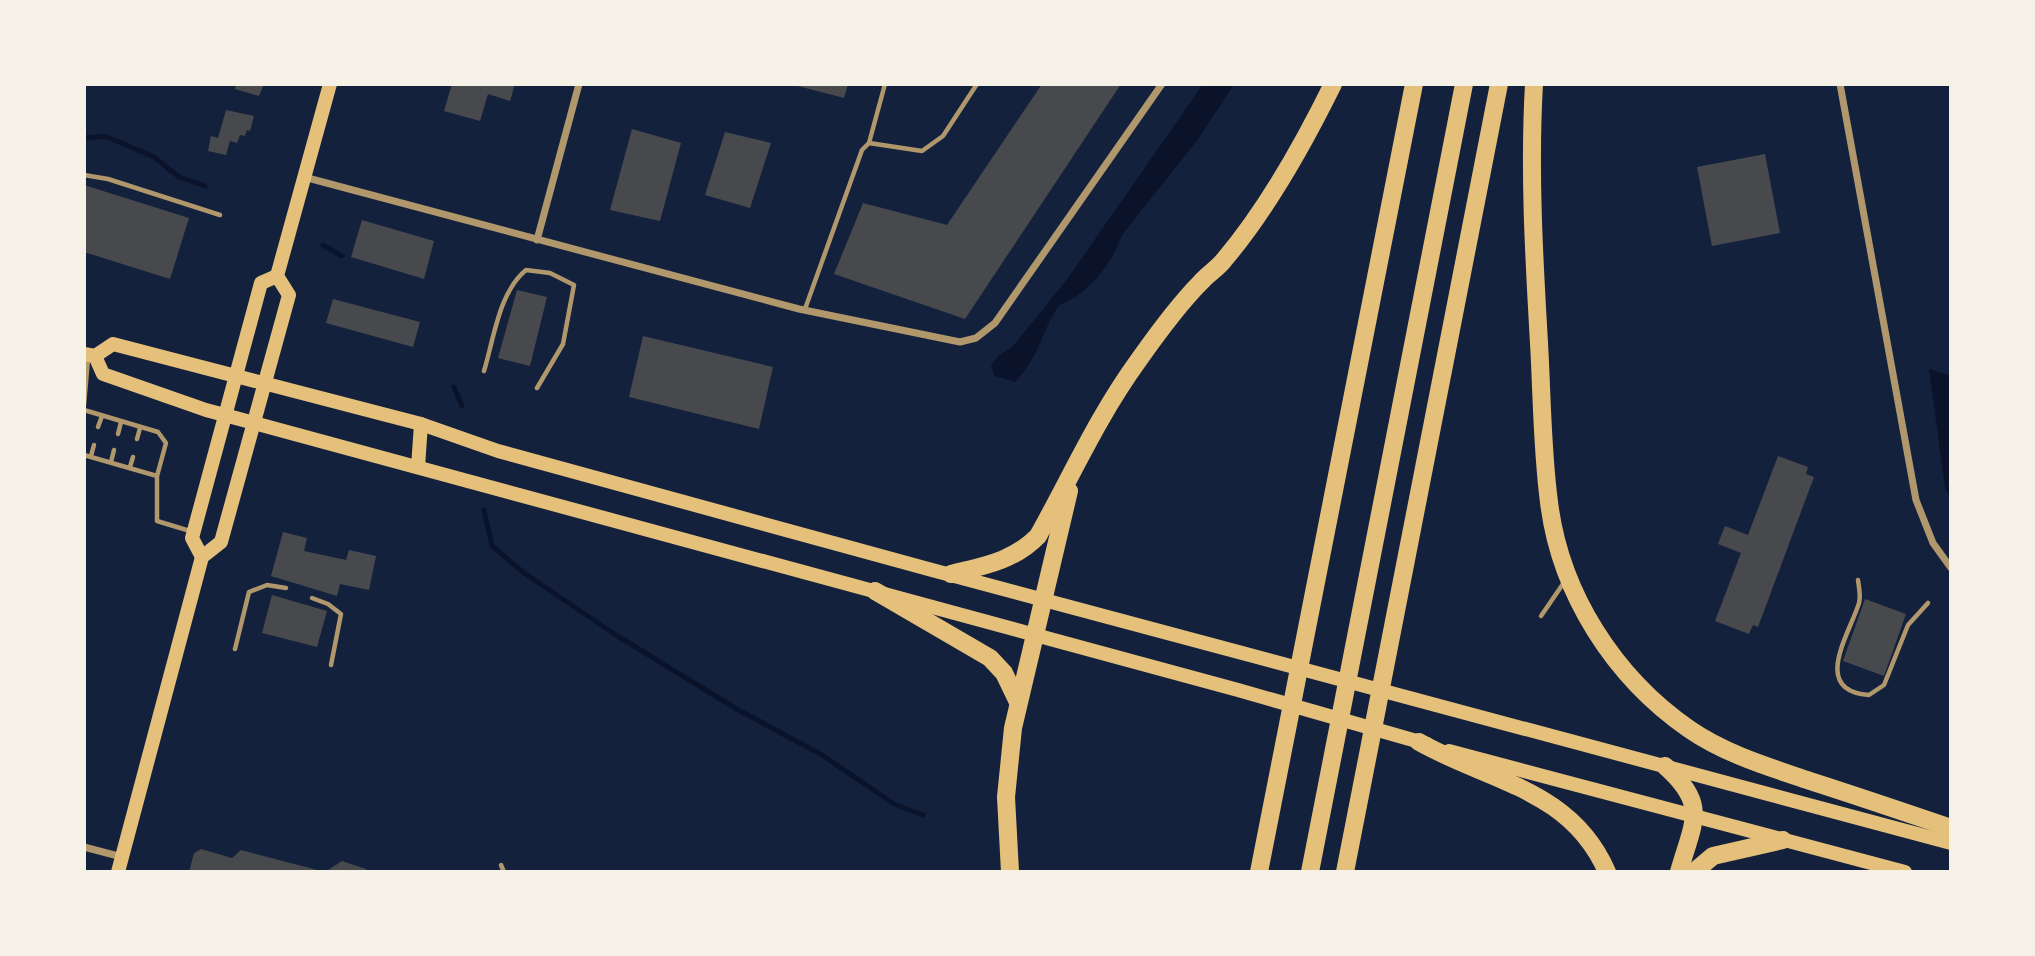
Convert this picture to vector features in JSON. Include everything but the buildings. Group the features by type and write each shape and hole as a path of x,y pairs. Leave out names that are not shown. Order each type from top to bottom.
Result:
{"highway":[{"path":"951,574 993,564 1027,548 1038,536 1088,438 1139,359 1200,283 1224,262 1266,202 1333,84"},
{"path":"1259,872 1414,84"},
{"path":"1310,872 1464,84"},
{"path":"1345,872 1499,84"},
{"path":"1534,84 1534,273 1548,500 1568,578 1591,624 1618,664 1662,708 1713,744 1771,767 1951,828"},
{"path":"1010,872 1006,797 1018,702 1037,635 1076,464"},
{"path":"875,591 990,658 1004,673 1018,702"},
{"path":"1419,743 1456,763 1502,779 1540,797 1565,814 1588,837 1607,872"},
{"path":"1665,766 1688,788 1694,805 1694,816 1679,872"},
{"path":"1693,872 1713,856 1735,848 1783,840"}],"main road":[{"path":"118,872 202,557 220,542 289,295 277,276 330,84"},
{"path":"202,557 192,538 261,283 277,276"},
{"path":"1905,872 1419,743 1238,690 253,422 103,374 89,355 113,344 235,378 421,424 498,450 1045,600 1951,842"},
{"path":"418,467 421,424"}],"street":[{"path":"537,240 579,84"},
{"path":"304,177 805,310 951,341 970,341 984,334 995,323 1162,84"},
{"path":"1840,84 1916,500 1933,543 1951,568"},
{"path":"84,846 122,857"}],"lane":[{"path":"805,310 862,150 869,143 885,84"},
{"path":"869,143 922,151 943,136 977,84"},
{"path":"84,175 108,179 220,215"},
{"path":"485,371 506,297 515,279 526,270 550,273 574,285 562,344 537,388"},
{"path":"84,405 89,355"},
{"path":"84,410 158,432 166,443 157,476 157,521 194,532"},
{"path":"98,427 102,416"},
{"path":"118,434 121,422"},
{"path":"137,439 140,428"},
{"path":"91,456 94,445"},
{"path":"111,462 114,450"},
{"path":"84,454 157,476"},
{"path":"130,467 133,457"},
{"path":"1541,616 1553,595 1568,578"},
{"path":"1858,580 1860,601 1836,667 1836,675 1844,685 1862,694 1874,693 1884,685 1908,625 1928,604"},
{"path":"236,649 249,592 267,585 286,588"},
{"path":"312,598 328,604 341,614 331,665"},
{"path":"501,865 505,872"}],"water":[{"path":"1203,84 1234,84 1199,138 1122,235 1112,257 1098,277 1080,294 1059,305 1024,372 1015,382 995,376 991,366 997,357 1013,346 1068,278"},
{"path":"1929,369 1951,376 1951,499 1945,488"}],"waterway":[{"path":"84,138 105,136 154,157 179,177 205,186"},
{"path":"323,245 342,256"},
{"path":"454,387 462,406"},
{"path":"484,510 492,546 524,573 616,635 735,708 822,755 894,804 923,815"}]}
